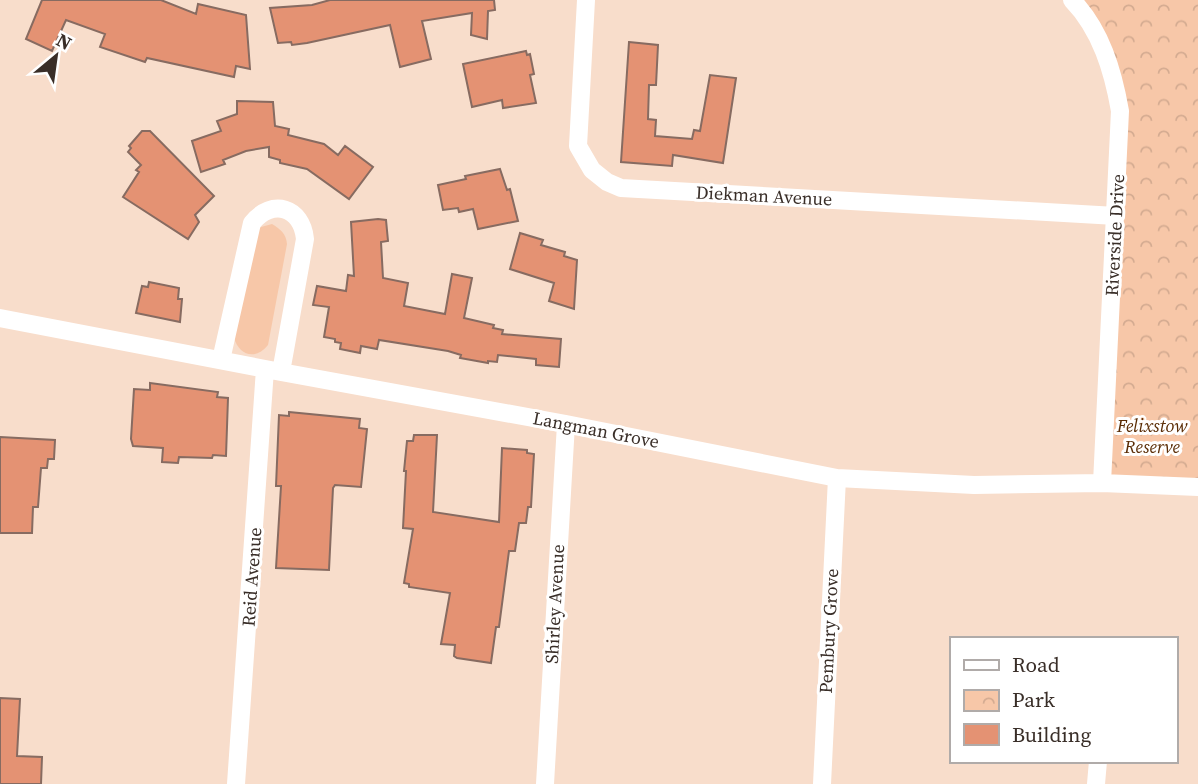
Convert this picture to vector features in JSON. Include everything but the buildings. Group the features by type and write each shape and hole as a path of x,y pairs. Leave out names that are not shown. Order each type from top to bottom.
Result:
{"street":[{"name":"Diekman Avenue","path":"586,0 578,146 592,170 607,182 621,188 1116,216"},
{"name":"Riverside Drive","path":"1072,0 1103,47 1114,76 1120,111 1102,483"},
{"name":"Reid Avenue","path":"221,360 252,223 259,214 269,209 283,209 298,217 305,239 273,371 236,784"},
{"name":"Langman Grove","path":"0,318 566,424 836,478 974,485 1102,483 1198,486"},
{"name":"Shirley Avenue","path":"545,784 566,424"},
{"name":"Pembury Grove","path":"822,784 836,478"},
{"path":"1097,784 1098,763"}],"green space":[{"name":"Felixstow Reserve","path":"1078,0 1198,0 1198,487 1102,483 1120,111"},
{"path":"272,224 282,232 287,244 268,345 258,353 248,354 240,349 234,338 253,233"}]}
